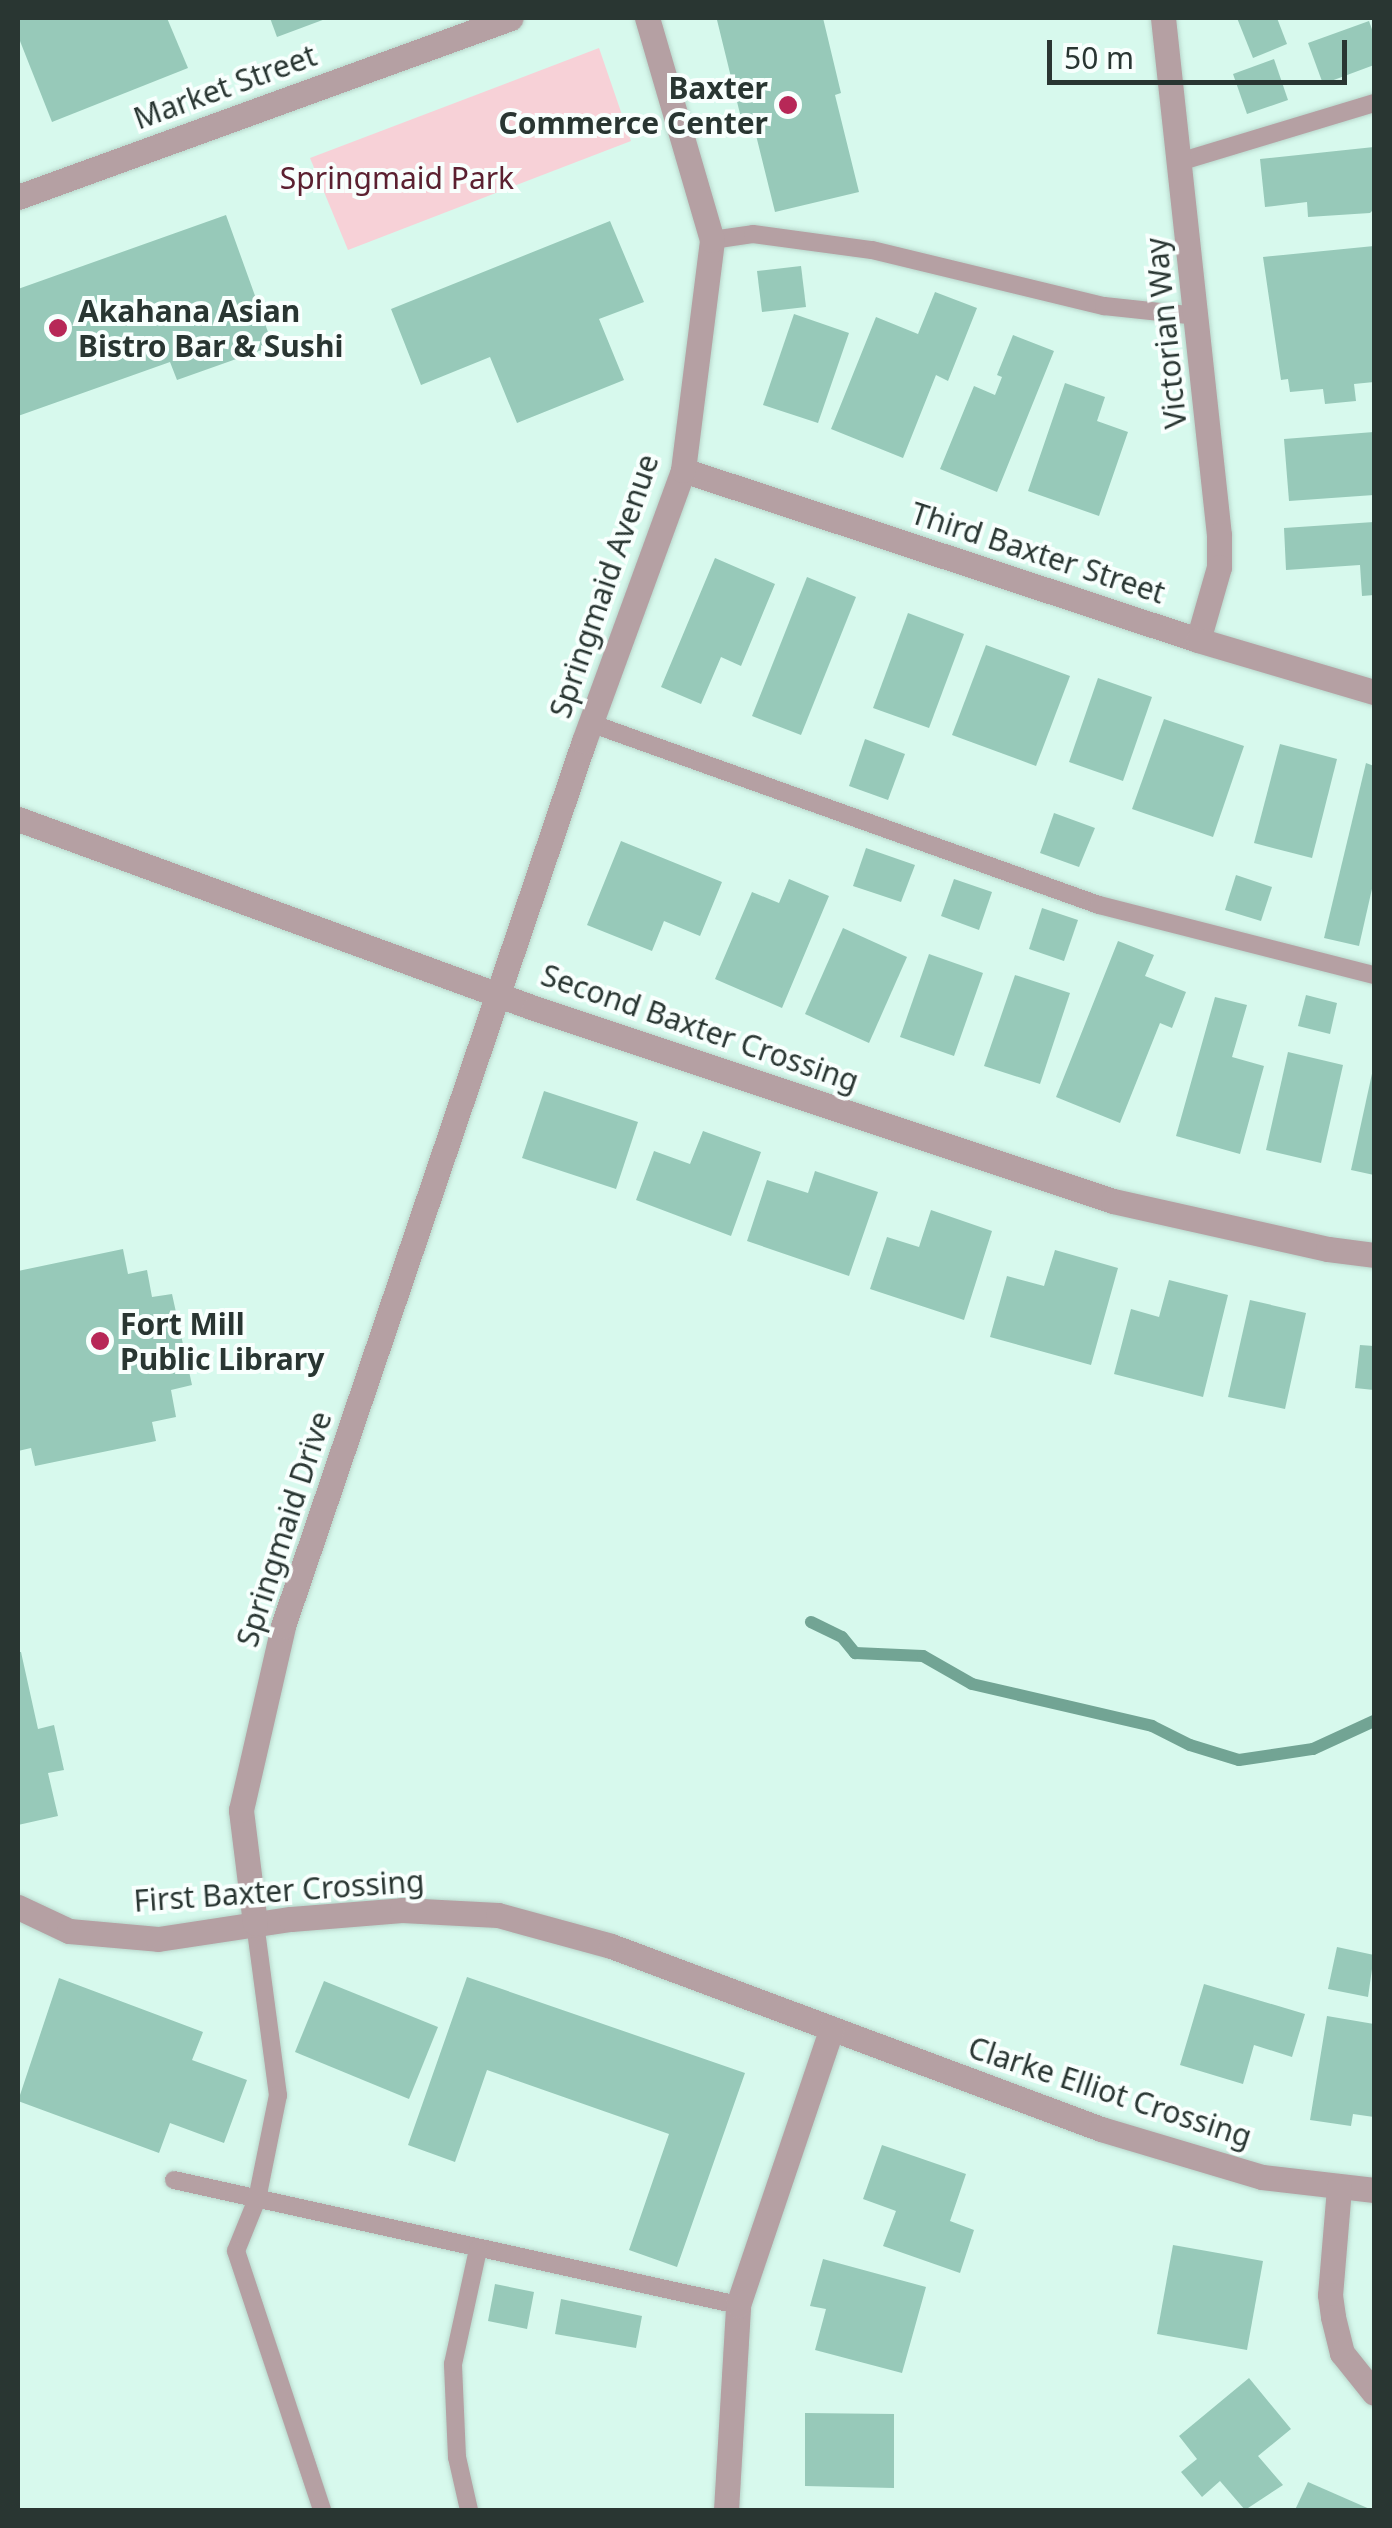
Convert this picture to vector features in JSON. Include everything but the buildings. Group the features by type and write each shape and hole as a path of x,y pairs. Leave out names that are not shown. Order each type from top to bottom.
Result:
{"street":[{"name":"Market Street","path":"18,197 511,18"},
{"name":"Springmaid Avenue","path":"500,994 590,723 683,470 712,240 647,18"},
{"name":"Victorian Way","path":"1163,18 1219,535 1219,567 1198,640"},
{"name":"Third Baxter Street","path":"683,470 1198,640 1374,692"},
{"name":"Second Baxter Crossing","path":"18,819 500,994 1113,1201 1328,1249 1374,1255"},
{"name":"Springmaid Drive","path":"255,1923 240,1810 282,1626 500,994"},
{"name":"First Baxter Crossing","path":"18,1907 69,1931 158,1938 255,1923 402,1910 498,1915 611,1946 830,2030"},
{"name":"Clarke Elliot Crossing","path":"830,2030 1101,2129 1262,2177 1374,2190"},
{"path":"726,2510 738,2305 830,2030"},
{"path":"1339,2188 1331,2284 1333,2317 1342,2354 1374,2393"}],"lane":[{"path":"1179,162 1374,103"},
{"path":"712,240 753,234 872,250 1104,306 1198,316"},
{"path":"590,723 1100,904 1374,976"},
{"path":"255,1923 278,2095 257,2199 239,2238 240,2268 322,2510"},
{"path":"174,2180 738,2305"},
{"path":"469,2510 457,2457 453,2364 478,2250"}],"green space":[{"name":"Springmaid Park","path":"599,48 631,141 348,250 310,158"}],"waterway":[{"path":"811,1622 842,1637 855,1653 923,1656 972,1684 1152,1726 1190,1745 1239,1760 1313,1749 1374,1721"}],"place":[{"name":"Baxter Commerce Center","path":"788,105"},
{"name":"Akahana Asian Bistro Bar & Sushi","path":"58,328"},
{"name":"Fort Mill Public Library","path":"100,1341"}]}
